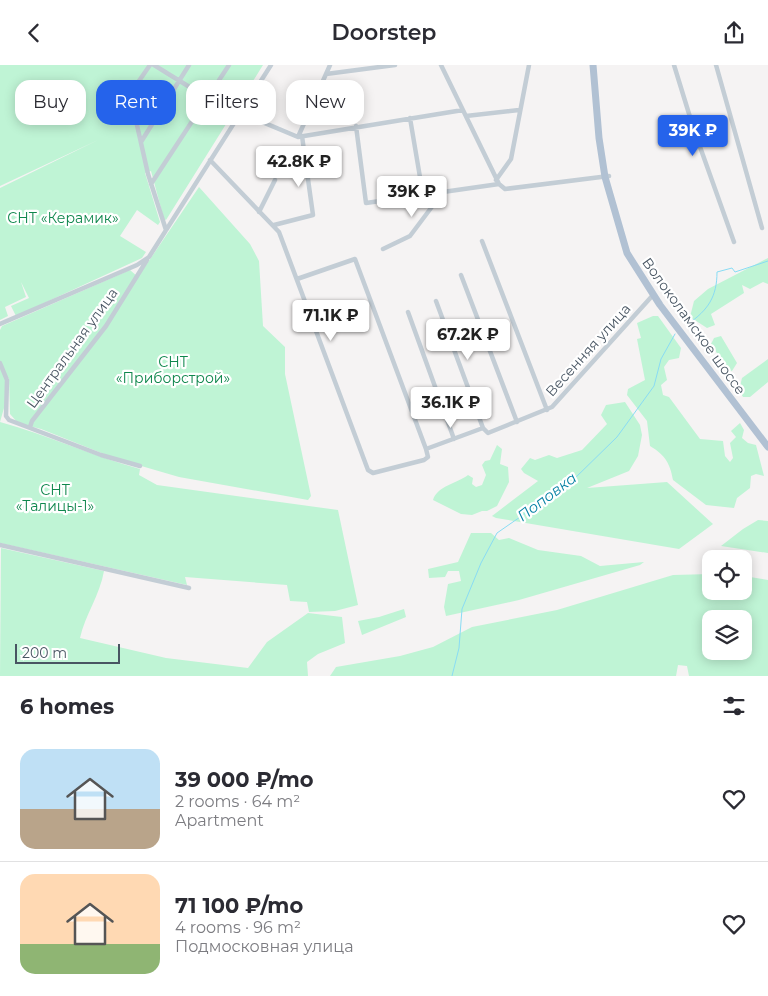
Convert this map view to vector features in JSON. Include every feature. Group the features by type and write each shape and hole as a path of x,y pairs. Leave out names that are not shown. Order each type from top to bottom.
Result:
{"main road":[{"name":"Волоколамское шоссе","path":"593,65 599,138 624,244 653,295 768,447"},
{"name":"Волоколамское шоссе","path":"597,65 607,177 627,243 639,267 663,302 768,440"}],"street":[{"path":"166,230 151,185 130,94 152,65 186,85"},
{"path":"141,142 189,65"},
{"path":"219,80 229,65"},
{"name":"Центральная улица","path":"261,80 271,65"},
{"path":"274,225 312,215 300,136 330,65"},
{"path":"326,74 395,65"},
{"path":"441,65 498,182 505,189 607,177"},
{"path":"498,182 511,159 529,65"},
{"path":"674,65 694,130 734,242"},
{"path":"717,65 762,228"},
{"path":"268,125 300,136 463,110"},
{"path":"466,116 519,110"},
{"path":"410,118 423,195"},
{"path":"151,185 190,125"},
{"name":"Центральная улица","path":"30,427 32,421 106,326 233,125"},
{"path":"356,126 366,203 498,182"},
{"path":"210,160 280,232 297,279 370,473 419,463 428,457 355,259 297,279"},
{"path":"259,212 275,180"},
{"path":"383,249 410,236 443,192"},
{"path":"482,241 547,410"},
{"path":"0,324 140,263 149,257"},
{"path":"460,275 517,422"},
{"name":"Весенняя улица","path":"426,449 483,428 490,432 547,410 615,340 635,313 653,295"},
{"path":"436,301 483,428"},
{"path":"408,312 454,439"},
{"path":"0,363 7,380 6,416 14,424 30,427 101,455 140,466"},
{"path":"0,545 189,588"}],"green space":[{"name":"СНТ «Керамик»","path":"0,65 263,65 254,80 186,80 186,125 225,125 166,220 164,219 151,171 145,173 160,222 158,225 137,210 120,236 146,252 142,258 16,316 11,306 29,298 21,282 26,297 5,307 8,316 0,320 0,188 98,140 0,186"},
{"name":"СНТ «Приборстрой»","path":"199,187 250,244 259,261 263,326 285,347 285,374 311,496 308,500 179,477 114,458 41,429 18,423 10,414 9,378 6,378 6,401 0,422 0,330 2,326 130,270 138,277"},
{"path":"768,258 768,284 763,282 750,289 742,285 744,293 711,314 715,325 707,328 690,317 694,301 708,289"},
{"path":"653,316 658,316 681,348 679,358 669,360 664,367 667,380 661,385 663,395 669,397 700,439 723,441 725,456 730,462 733,458 730,443 736,437 731,431 740,423 744,430 742,438 748,443 756,445 764,476 756,474 751,476 750,488 737,498 734,508 706,505 673,480 666,460 650,446 647,421 627,395 628,389 645,380 637,339 641,338 637,323"},
{"path":"721,336 737,363 732,371 728,370 711,344 714,338"},
{"path":"768,359 768,382 750,397 743,397 739,390 742,378"},
{"path":"625,402 640,425 642,435 638,456 629,471 587,488 667,482 713,524 679,549 492,516 538,481 524,473 521,469 530,458 535,460 549,455 557,458 582,450 607,424 601,415 606,405"},
{"name":"СНТ «Талицы-1»","path":"0,422 140,469 139,475 157,485 338,510 358,605 335,611 309,612 307,602 290,601 287,585 185,577 187,585 0,543"},
{"path":"497,445 502,449 500,464 508,467 509,482 497,506 472,515 461,514 433,500 435,495 443,488 468,475 473,478 472,484 476,487 482,485 486,475 482,465 485,461 490,460"},
{"path":"758,520 768,521 768,553 721,546"},
{"path":"471,533 491,533 499,540 509,538 538,550 581,556 600,566 644,562 640,565 519,600 446,616 444,607 448,584 461,581 459,571 448,571 445,577 429,578 428,569 458,562"},
{"path":"1,548 104,571 80,638 166,658 248,668 267,642 308,613 342,617 345,643 318,654 307,662 308,676 0,676"},
{"path":"702,574 702,600 752,600 752,577 768,580 768,676 689,676 687,666 678,665 676,676 330,676 336,667 400,656 433,647 472,627 557,610 673,575"},
{"path":"404,609 406,617 362,635 358,621"}],"waterway":[{"name":"Поповка","path":"688,324 710,302 717,281 717,272 732,268 735,272 768,261"},
{"name":"Поповка","path":"452,676 459,648 462,609 481,563 497,533 572,481 617,437 654,386 661,359 675,334"}]}
